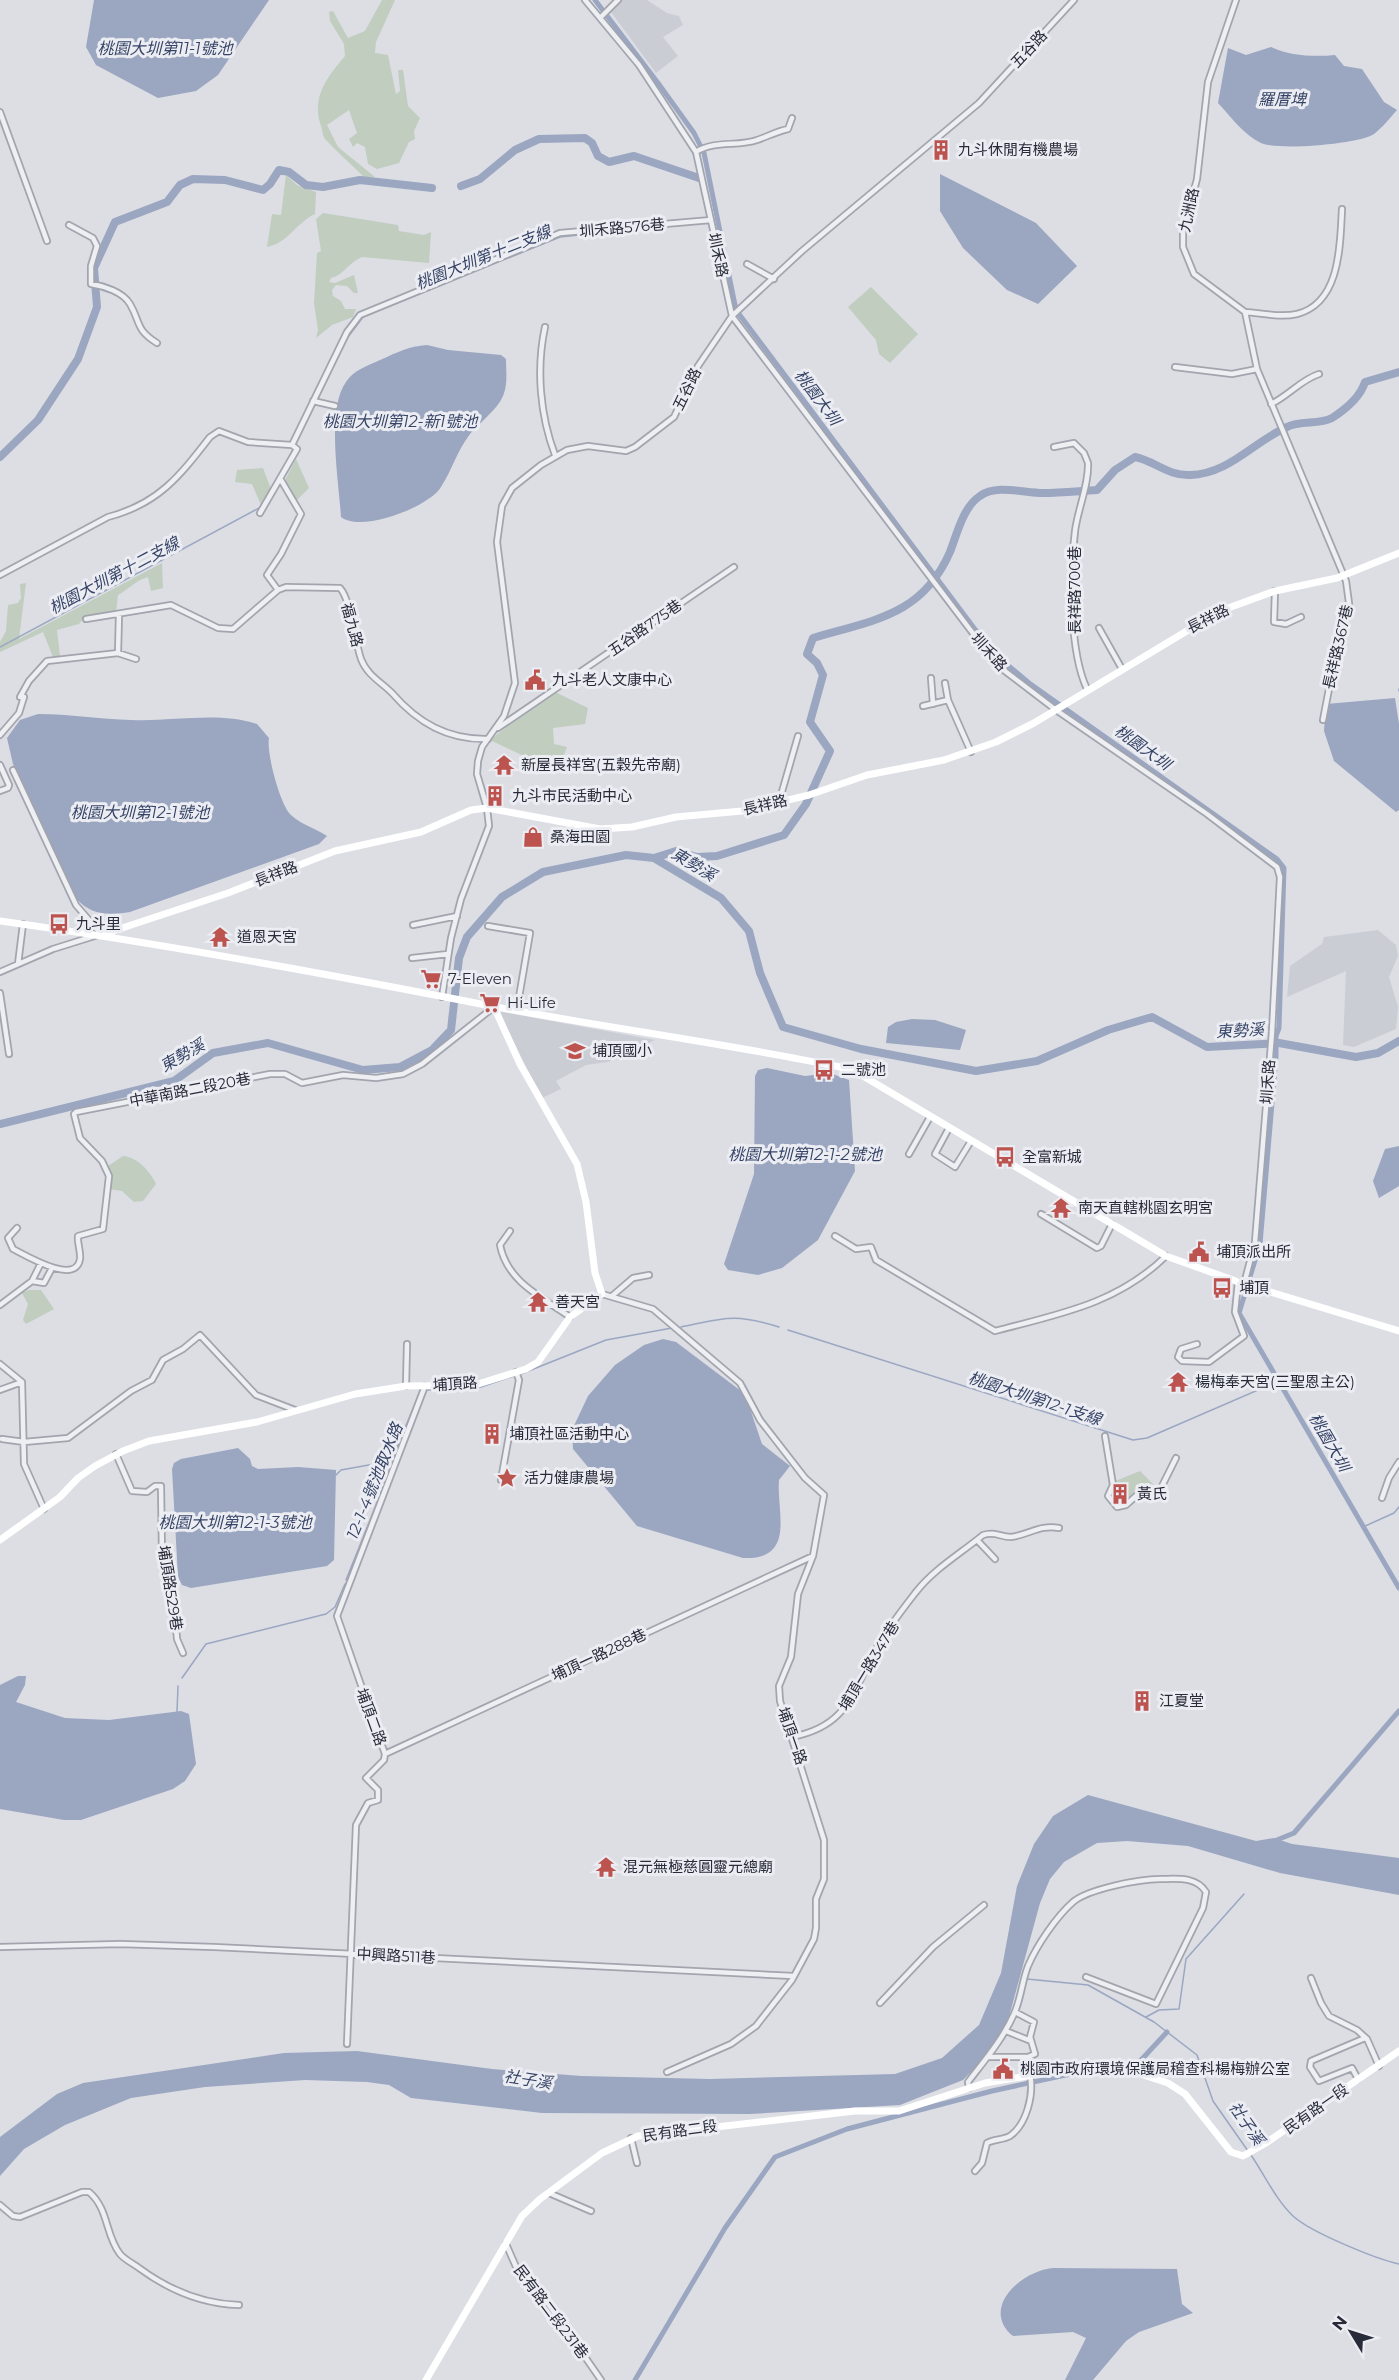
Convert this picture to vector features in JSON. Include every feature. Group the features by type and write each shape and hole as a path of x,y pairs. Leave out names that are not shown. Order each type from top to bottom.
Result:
{"street":[{"name":"圳禾路","path":"585,0 602,16 639,65 697,151 734,314 997,665 1208,814 1277,867 1280,877 1272,1035 1255,1242 1235,1312 1244,1336 1209,1362 1182,1362 1178,1358 1181,1350 1197,1344"},
{"path":"602,16 618,0"},
{"name":"五谷路","path":"488,808 477,774 482,747 496,730 510,701 515,683 497,542 499,516 512,488 555,455 567,450 588,446 626,451 663,427 674,417 698,366 734,314 802,251 979,103 1074,0"},
{"name":"九洲路","path":"1236,0 1208,82 1197,179 1183,231 1183,247 1194,274 1245,312"},
{"path":"0,112 47,241"},
{"path":"697,151 705,147 757,140 767,133 788,129 792,118"},
{"path":"1342,209 1338,266 1332,280 1319,298 1305,311 1297,314 1245,312 1257,369 1344,575"},
{"name":"圳禾路576巷","path":"292,445 352,322 376,307 560,233 711,220"},
{"path":"69,225 93,238 97,246 90,281 95,285 108,287 130,303 140,329 157,343"},
{"path":"747,264 774,279"},
{"path":"545,327 540,357 542,409 555,455"},
{"path":"1175,367 1232,374 1257,369"},
{"path":"1271,404 1287,396 1312,376 1319,374"},
{"path":"313,401 335,406"},
{"path":"0,575 108,517 124,513 157,497 210,437 219,431 248,442 292,445 297,449 260,513"},
{"name":"長祥路700巷","path":"1054,447 1074,443 1084,453 1088,463 1075,531 1072,597 1077,667 1087,689"},
{"path":"86,619 171,605 218,628 233,629 278,590 267,575 281,554 301,514 281,480"},
{"name":"長祥路","path":"101,934 228,893 335,851 421,832 471,810 488,808 600,829 632,827 686,815 741,811 806,796 867,775 971,752 1004,738 1059,708 1087,689 1220,611 1275,591 1344,575 1399,553"},
{"name":"五谷路775巷","path":"496,730 734,567"},
{"name":"長祥路367巷","path":"1323,720 1343,616 1349,603 1344,575"},
{"name":"福九路","path":"278,590 286,587 340,588 362,661 398,704 424,723 448,734 470,739 488,739"},
{"path":"1275,591 1274,622 1286,624 1300,617"},
{"path":"118,653 119,615"},
{"path":"1099,628 1122,669"},
{"path":"0,735 23,705 24,698 20,697 29,681 47,661 118,653 136,659"},
{"path":"931,678 933,704"},
{"path":"945,683 948,700 971,752"},
{"path":"922,706 948,700"},
{"path":"779,802 798,736"},
{"path":"0,765 9,785 8,788 0,791"},
{"path":"13,770 76,905 101,934"},
{"path":"444,997 448,954 457,916 489,826 488,808"},
{"path":"413,925 457,916"},
{"path":"0,921 101,934 335,974 444,997 840,1067 863,1076 1166,1256 1243,1284 1399,1331"},
{"path":"18,964 24,924"},
{"path":"488,926 530,933 517,1009"},
{"path":"0,972 53,949 101,934"},
{"path":"412,958 448,954"},
{"path":"0,993 9,1054"},
{"path":"494,1006 520,1064 577,1164 586,1202 595,1273 602,1294"},
{"name":"中華南路二段20巷","path":"52,1268 68,1270 78,1264 80,1258 78,1236 103,1229 107,1212 109,1176 102,1161 80,1138 74,1114 76,1112 270,1074 285,1074 302,1083 343,1075 376,1078 403,1074 422,1064 494,1006"},
{"path":"909,1154 930,1117"},
{"path":"949,1128 935,1154 955,1167 971,1141"},
{"path":"1041,1214 1093,1247 1101,1246 1112,1224"},
{"path":"17,1228 8,1238 10,1246 52,1268 44,1283 32,1281"},
{"path":"510,1231 500,1245 505,1263 516,1279 570,1317"},
{"path":"835,1236 856,1249 871,1247 876,1260 995,1331 1102,1301 1138,1279 1166,1256"},
{"path":"0,1305 32,1281 41,1263"},
{"path":"612,1296 633,1278 649,1275"},
{"name":"埔頂一路","path":"602,1294 652,1309 740,1383 760,1420 805,1478 824,1495 813,1556 798,1594 791,1657 779,1686 780,1701 824,1840 825,1869 816,1899 814,1939 806,1957 756,2026 732,2044 667,2072"},
{"name":"埔頂路","path":"0,1540 44,1509 78,1478 116,1454 149,1441 257,1422 355,1394 406,1386 475,1385 516,1372 538,1362 570,1317 602,1294"},
{"path":"2,1439 24,1442 68,1437 131,1391 152,1380 163,1360 183,1349 200,1335 256,1395 295,1410"},
{"path":"406,1386 407,1344"},
{"path":"0,1364 21,1382 24,1464 44,1509"},
{"path":"501,1480 519,1380 516,1372"},
{"path":"0,1390 21,1382"},
{"name":"埔頂二路","path":"347,2044 356,1825 368,1803 378,1800 378,1790 366,1778 384,1760 385,1754 337,1616 425,1386"},
{"path":"1105,1436 1113,1485 1108,1496 1117,1506 1126,1505 1136,1496 1161,1488 1176,1458"},
{"name":"埔頂路529巷","path":"116,1454 132,1491 147,1492 155,1486 161,1486 162,1556 167,1587 174,1604 177,1639 183,1653"},
{"path":"1382,1498 1389,1478 1399,1462"},
{"name":"埔頂一路347巷","path":"792,1737 818,1731 848,1706 876,1648 931,1574 977,1540 992,1532 1012,1537 1039,1528 1059,1528"},
{"path":"977,1540 995,1559"},
{"name":"埔頂一路288巷","path":"385,1754 813,1556"},
{"path":"969,2088 968,2082 1006,2031 1016,2012 1026,1974 1037,1950 1063,1914 1079,1899 1145,1879 1185,1879 1202,1886 1206,1892 1203,1908 1156,2004 1086,1977"},
{"path":"880,2003 933,1947 984,1905"},
{"name":"中興路511巷","path":"0,1947 120,1944 793,1976"},
{"path":"1311,1978 1329,2016 1357,2030 1365,2038 1379,2066"},
{"path":"988,2057 1032,2056 1036,2050 1031,2041 1033,2021 1016,2012"},
{"path":"1006,2031 1031,2041"},
{"path":"1358,2079 1352,2068 1319,2082 1310,2067 1311,2061 1365,2038"},
{"name":"民有路一段","path":"1012,2078 1031,2080 1110,2064 1132,2070 1168,2083 1185,2094 1231,2152 1243,2156 1399,2051"},
{"name":"民有路二段","path":"426,2380 522,2216 602,2153 631,2138 676,2130 808,2116 899,2111 969,2088 1012,2078"},
{"path":"975,2171 982,2163 987,2143 1008,2137 1020,2124 1029,2106 1031,2080"},
{"path":"631,2138 637,2163"},
{"path":"0,2205 13,2216 20,2217 82,2192 89,2193 104,2210 121,2255 156,2280 179,2292 198,2299 239,2305"},
{"path":"549,2193 591,2211"},
{"name":"民有路二段231巷","path":"506,2242 518,2269 540,2292 601,2380"}],"shaded area":[{"path":"620,0 647,0 667,13 679,16 683,25 663,37 678,56 656,73 611,12"},
{"path":"1378,930 1396,945 1398,956 1389,977 1398,1007 1396,1029 1354,1047 1343,1045 1346,971 1287,997 1290,966 1322,944 1324,937"},
{"name":"埔頂國小","path":"498,1011 655,1040 608,1062 586,1065 556,1081 561,1089 542,1098"}],"green space":[{"path":"382,0 395,0 376,42 375,53 388,55 396,94 400,91 398,70 403,70 408,106 420,118 414,131 415,139 409,142 399,163 377,169 368,164 365,147 357,143 353,147 349,139 357,133 349,110 327,125 338,147 375,177 365,178 325,139 318,116 318,106 322,88 345,56 344,44 330,21 329,12 333,11 348,38 365,31"},
{"path":"286,175 297,185 316,192 315,214 302,222 281,241 267,247 272,214 281,215"},
{"path":"323,213 398,225 399,231 424,235 431,232 429,263 362,257 331,278 329,282 335,283 354,275 358,293 354,293 347,286 336,285 332,290 333,296 341,301 345,309 356,309 353,317 332,325 316,338 318,330 314,303 317,253 321,251 316,219"},
{"path":"871,287 918,334 890,363 879,354 876,340 848,307"},
{"path":"296,459 309,488 294,503 283,484"},
{"path":"263,468 271,489 261,505 252,484 235,482 237,470"},
{"path":"162,563 163,588 151,591 148,577 144,578 118,595 116,613 83,619 79,624 57,630 60,656 53,657 43,632 0,652 0,642 6,631 8,605 18,603 21,598 20,584 26,583 19,639"},
{"path":"553,691 588,708 585,724 553,728 554,744 567,747 557,772 490,740"},
{"path":"123,1156 142,1165 156,1184 143,1201 134,1202 122,1191 108,1189 105,1168"},
{"path":"29,1290 41,1290 54,1309 26,1324 23,1320 28,1304 22,1293"},
{"path":"1140,1471 1154,1485 1132,1494 1125,1503 1115,1501 1110,1493 1113,1482"}],"water":[{"name":"桃園大圳第11-1號池","path":"94,0 269,0 218,75 196,91 158,98 96,65 86,47"},
{"name":"羅厝埤","path":"1271,47 1302,55 1335,55 1344,66 1362,69 1384,102 1397,110 1377,132 1353,141 1283,146 1255,140 1218,103 1228,48 1246,55"},
{"path":"940,174 1036,223 1077,266 1038,304 1007,290 963,248 940,211"},
{"name":"桃園大圳第12-新1號池","path":"427,345 448,350 501,355 506,359 506,382 503,396 497,406 465,440 445,481 434,495 409,510 378,520 363,522 341,517 335,428 336,410 346,382 357,371 370,364 403,350"},
{"path":"1395,698 1399,724 1399,810 1396,812 1334,761 1324,731 1326,704"},
{"name":"桃園大圳第12-1號池","path":"38,714 131,720 226,718 257,724 269,738 275,778 287,809 291,815 327,836 319,844 130,912 108,914 94,911 76,898 13,764 7,738 20,720"},
{"path":"912,1019 935,1020 966,1030 960,1050 886,1043 888,1027 896,1022"},
{"name":"桃園大圳第12-1-2號池","path":"767,1068 805,1076 830,1073 849,1080 855,1171 818,1240 782,1268 758,1275 728,1270 724,1264 754,1174 755,1076 758,1070"},
{"path":"1399,1146 1399,1186 1379,1198 1373,1181 1385,1149"},
{"path":"663,1339 676,1342 745,1394 762,1444 790,1466 779,1480 780,1531 771,1551 760,1556 743,1558 637,1526 573,1449 572,1430 588,1396 615,1365 644,1345"},
{"name":"桃園大圳第12-1-3號池","path":"238,1448 250,1459 252,1466 258,1469 298,1467 336,1470 334,1560 327,1566 191,1588 182,1585 178,1577 172,1469 174,1463 181,1459"},
{"path":"18,1676 26,1676 25,1685 16,1702 65,1718 109,1720 181,1711 189,1714 196,1764 185,1781 173,1789 81,1820 64,1820 0,1809 0,1685"},
{"path":"1088,1795 1256,1841 1274,1838 1292,1844 1399,1858 1399,1895 1280,1873 1188,1846 1127,1841 1097,1843 1064,1862 1050,1879 1040,1903 1007,2024 987,2056 963,2080 900,2105 750,2114 542,2113 411,2098 389,2085 367,2082 305,2080 205,2087 131,2098 65,2125 24,2149 0,2176 0,2137 57,2094 83,2083 284,2053 357,2051 492,2069 581,2076 710,2079 895,2074 942,2058 979,2025 1001,1973 1017,1886 1034,1844 1053,1816"},
{"path":"1053,2268 1177,2269 1182,2304 1193,2313 1139,2332 1126,2341 1093,2380 1065,2380 1086,2338 1073,2332 1013,2336 1004,2325 1001,2314 1002,2303 1017,2284 1028,2276"}],"waterway":[{"name":"桃園大圳","path":"595,0 694,133 704,153 736,310 992,652 1029,683 1277,859 1284,868 1279,1028 1276,1036 1260,1244 1239,1313 1399,1588"},
{"path":"461,186 480,179 515,150 539,139 585,138 592,143 598,156 609,162 634,156 699,178"},
{"path":"0,457 38,420 78,359 97,307 94,268 115,222 167,202 180,185 193,179 225,180 263,190 279,170 289,172 306,185 323,187 360,180 432,188"},
{"name":"桃園大圳第十二支線","path":"318,398 348,337 363,317 560,237 685,224"},
{"path":"654,858 676,851 697,857 717,856 784,835 806,804 830,751 810,722 823,675 817,663 807,654 813,638 875,620 910,603 939,573 965,514 980,496 994,490 1043,493 1097,490 1115,470 1135,457 1182,475 1204,473 1229,463 1287,427 1332,418 1352,403 1365,382 1399,372"},
{"name":"桃園大圳第十二支線","path":"287,462 315,404"},
{"name":"桃園大圳第十二支線","path":"0,647 261,507"},
{"name":"東勢溪","path":"0,1124 174,1081 213,1053 268,1043 363,1070 400,1067 432,1050 451,1030 459,958 467,937 502,897 543,872 626,855 654,858 721,898 749,931 760,973 783,1027 861,1049 976,1071 1037,1061 1108,1030 1152,1017 1207,1047 1279,1043 1356,1057 1378,1053 1399,1041"},
{"name":"桃園大圳第12-1支線","path":"681,1327 730,1318 751,1320 779,1327"},
{"name":"桃園大圳第12-1支線","path":"521,1374 606,1340 672,1328"},
{"name":"桃園大圳第12-1支線","path":"788,1330 1133,1440 1147,1438 1272,1384"},
{"name":"桃園大圳第12-1支線","path":"428,1390 475,1389 514,1376"},
{"name":"12-1-4號池取水路","path":"336,1475 341,1470 391,1461 421,1390"},
{"name":"12-1-4號池取水路","path":"346,1580 395,1458"},
{"path":"1363,1527 1394,1513 1399,1507"},
{"name":"12-1-4號池取水路","path":"182,1678 206,1644 326,1614 335,1607 345,1584"},
{"name":"12-1-4號池取水路","path":"177,1712 178,1686"},
{"name":"桃園大圳","path":"1272,1842 1294,1833 1399,1711"},
{"path":"1146,2017 1159,2010 1179,2009 1186,1959 1244,1894"},
{"name":"社子溪","path":"1027,1979 1088,1985 1154,2022 1197,2055 1213,2101 1248,2151"},
{"path":"635,2380 725,2228 775,2157 847,2129 992,2091 1089,2070 1129,2073 1167,2032"},
{"name":"社子溪","path":"1251,2155 1281,2202 1301,2222 1344,2244 1399,2264"}],"place":[{"name":"九斗休閒有機農場","path":"941,150"},
{"name":"九斗老人文康中心","path":"535,680"},
{"name":"新屋長祥宮(五穀先帝廟)","path":"504,765"},
{"name":"九斗市民活動中心","path":"495,796"},
{"name":"桑海田園","path":"533,837"},
{"name":"九斗里","path":"59,924"},
{"name":"道恩天宮","path":"220,937"},
{"name":"7-Eleven","path":"431,979"},
{"name":"Hi-Life","path":"490,1003"},
{"name":"埔頂國小","path":"575,1051"},
{"name":"二號池","path":"824,1070"},
{"name":"全富新城","path":"1005,1157"},
{"name":"南天直轄桃園玄明宮","path":"1061,1208"},
{"name":"埔頂派出所","path":"1199,1252"},
{"name":"埔頂","path":"1222,1288"},
{"name":"善天宮","path":"538,1302"},
{"name":"楊梅奉天宮(三聖恩主公)","path":"1178,1382"},
{"name":"埔頂社區活動中心","path":"492,1434"},
{"name":"活力健康農場","path":"507,1478"},
{"name":"黃氏","path":"1120,1494"},
{"name":"江夏堂","path":"1142,1701"},
{"name":"混元無極慈圓靈元總廟","path":"606,1867"},
{"name":"桃園市政府環境保護局稽查科楊梅辦公室","path":"1003,2069"}]}
